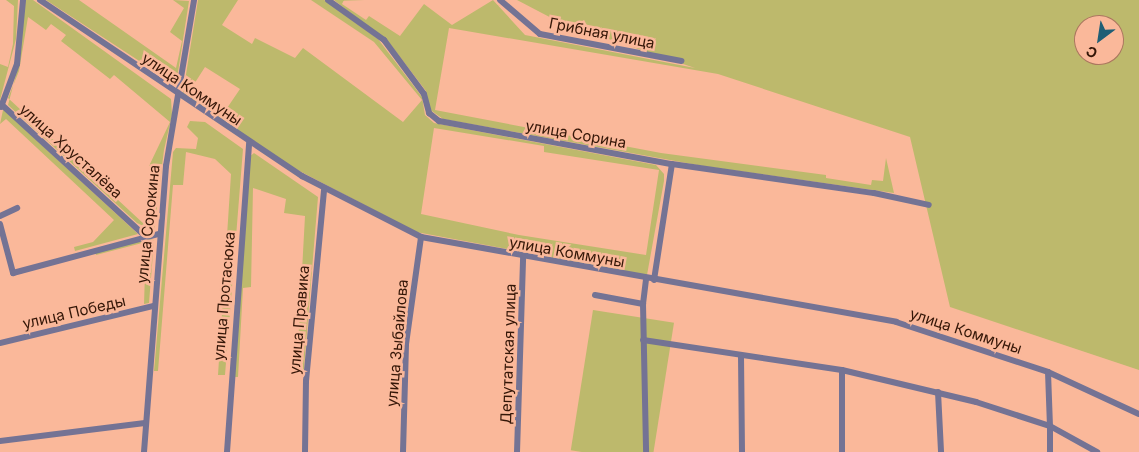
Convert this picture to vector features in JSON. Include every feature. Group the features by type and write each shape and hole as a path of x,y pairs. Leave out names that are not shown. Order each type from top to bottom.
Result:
{"street":[{"path":"1,107 17,64 23,0"},
{"name":"улица Коммуны","path":"40,0 179,96 324,190 421,237 523,257 896,322 1048,372 1139,414"},
{"name":"улица Сорокина","path":"144,452 153,306 166,166 194,0"},
{"name":"улица Сорина","path":"328,0 384,40 424,94 430,113 439,120 672,164 874,194 929,205"},
{"name":"Грибная улица","path":"500,0 540,34 681,61"},
{"name":"улица Хрусталёва","path":"1,107 145,236"},
{"name":"улица Протасюка","path":"227,452 249,142"},
{"path":"654,280 672,164"},
{"name":"улица Правика","path":"306,452 306,381 324,190"},
{"path":"0,216 17,208"},
{"path":"0,224 13,272 145,236 159,234"},
{"name":"улица Зыбайлова","path":"403,452 406,344 421,237"},
{"name":"Депутатская улица","path":"517,452 523,257"},
{"path":"646,279 642,304 646,452"},
{"path":"594,295 642,304"},
{"name":"улица Победы","path":"0,343 153,306"},
{"path":"643,340 842,370 938,392 1050,426 1097,452"},
{"path":"741,356 742,452"},
{"path":"842,370 842,452"},
{"path":"1048,372 1050,452"},
{"path":"938,392 941,452"},
{"path":"0,441 145,423"}],"shaded area":[{"path":"6,0 18,0 16,39 0,100 0,64 8,67 13,44 14,6"},
{"path":"23,0 33,0 171,99 172,115 164,150 154,231 137,223 8,105 9,99 144,224 147,223 158,172 149,166 170,122 114,75 110,79 61,41 66,35 51,24 46,30 28,17 19,71 13,85 17,71"},
{"path":"46,0 79,0 176,68 182,41 170,32 184,8 173,0 189,1 176,85"},
{"path":"198,0 238,0 222,25 252,44 255,38 295,58 303,48 403,122 422,100 374,42 311,0 324,0 378,39 422,97 425,115 434,123 656,165 664,174 664,181 647,275 416,232 269,155 183,93","holes":["205,67 240,89 223,114 189,92","434,128 544,146 544,152 659,170 646,255 519,235 421,214"]},
{"path":"334,0 344,0 342,4 366,20 369,16 400,36 424,4 452,25 493,0 525,35 695,68 561,23 517,0 1139,0 1139,370 950,307 910,137 718,74 449,28 435,110 661,153 826,175 826,178 871,185 872,180 883,181 886,158 894,193 703,166 443,119 429,109 426,91 391,45"},
{"path":"3,110 138,234 75,251 74,247 93,242 114,220 6,119 0,124"},
{"path":"190,121 205,122 243,149 225,375 218,375 231,174 215,159 186,152 183,185 173,185 158,371 154,371 173,152 176,148 196,149 198,138 187,127"},
{"path":"254,153 318,197 303,379 303,364 297,363 305,216 284,213 286,199 253,188 251,287 243,288 238,377 233,377 248,158"},
{"path":"147,239 154,240 149,303 144,304 146,242 96,255 95,251"},
{"path":"593,310 674,323 654,452 582,452 571,450"}]}
